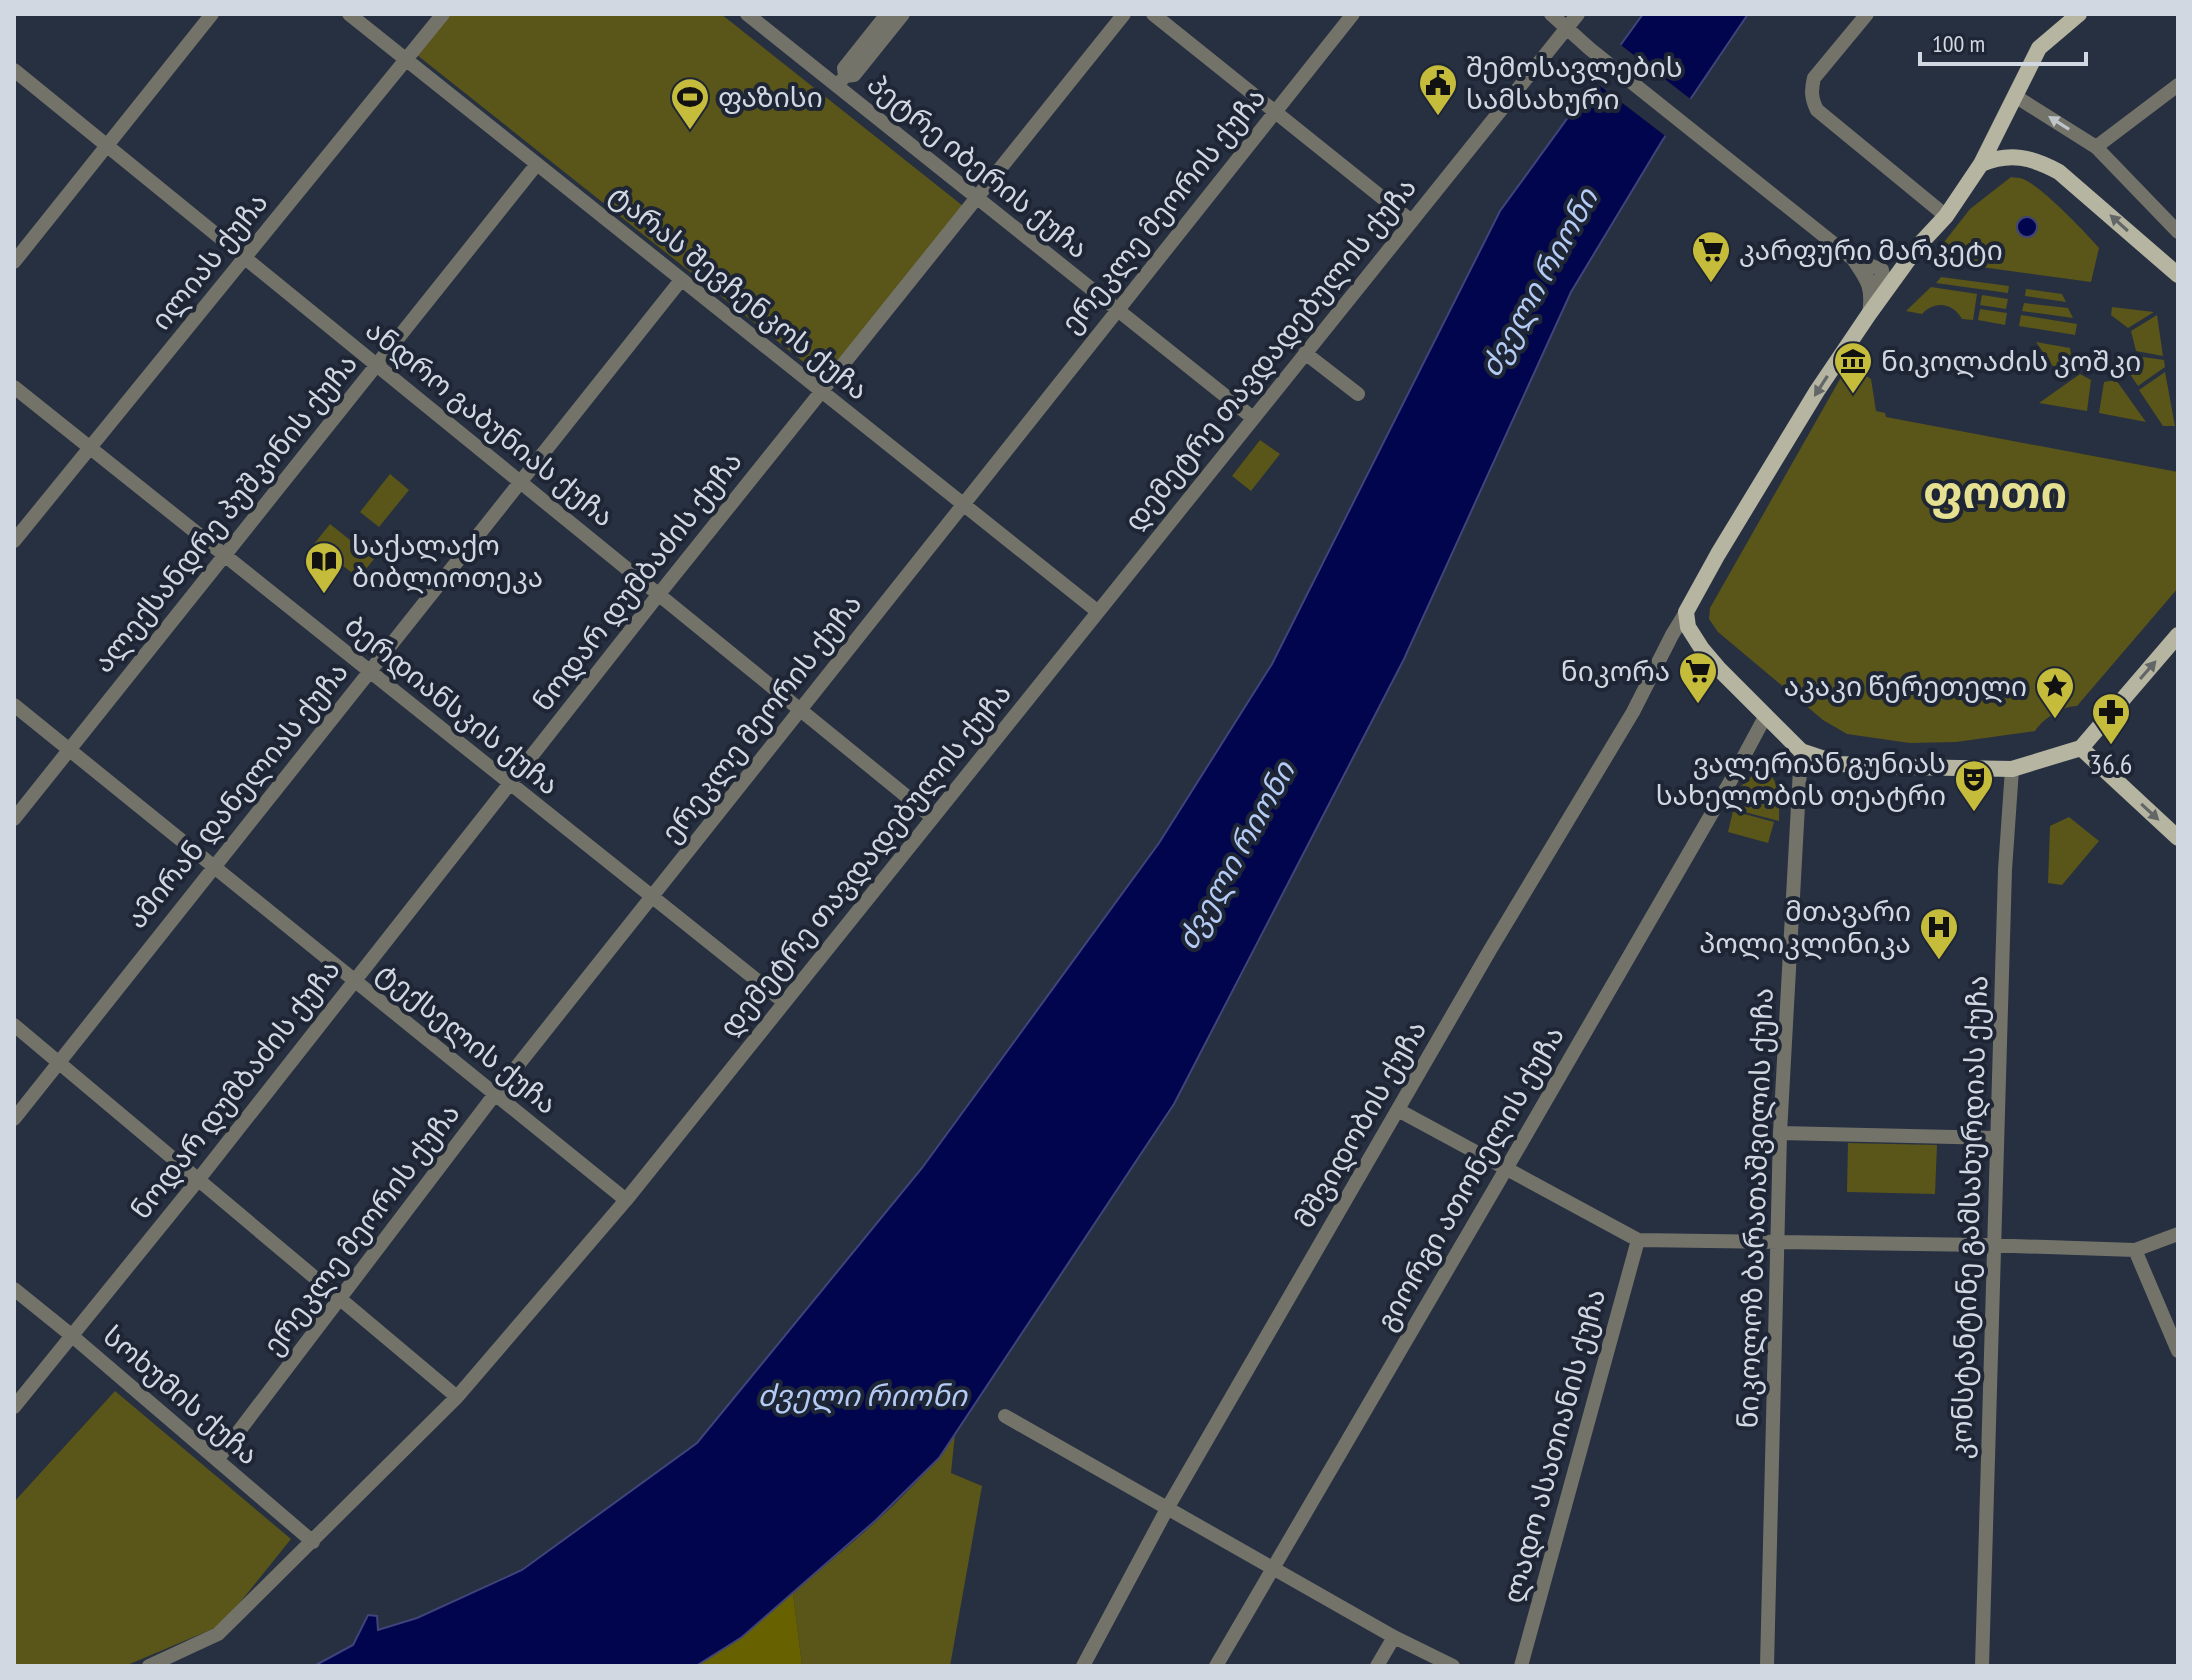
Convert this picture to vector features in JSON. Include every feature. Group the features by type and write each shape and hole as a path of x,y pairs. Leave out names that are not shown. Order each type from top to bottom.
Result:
{"main road":[{"path":"2079,14 2039,48 1981,164 1946,216 1869,314 1817,391 1686,612 1688,627 1702,649 1801,751 1840,764 2012,769 2081,748 2178,635"},
{"path":"1981,164 2016,156 2041,162 2059,172 2178,275"},
{"path":"2081,748 2178,838"}],"street":[{"path":"14,262 212,14"},
{"name":"ტარას შევჩენკოს ქუჩა","path":"349,14 1097,611"},
{"name":"ილიას ქუჩა","path":"14,541 443,14"},
{"name":"პეტრე იბერის ქუჩა","path":"747,14 841,81 977,199 1253,418"},
{"path":"841,81 844,68 887,14"},
{"path":"841,81 854,75 903,14"},
{"name":"ნოდარ დუმბაძის ქუჩა","path":"14,1407 198,1180 659,594 1124,14"},
{"path":"1153,14 1410,220"},
{"name":"ერეკლე მეორის ქუჩა","path":"217,1460 495,1094 1353,14"},
{"path":"1551,14 1590,49 1871,272"},
{"name":"დემეტრე თავდადებულის ქუჩა","path":"149,1666 218,1634 457,1397 626,1200 1578,14"},
{"path":"1867,14 1814,78 1812,101 1817,110 1946,216"},
{"name":"ანდრო გაბუნიას ქუჩა","path":"14,70 932,817"},
{"path":"2096,147 2178,85"},
{"path":"2015,96 2096,147 2178,232"},
{"name":"ალექსანდრე პუშკინის ქუჩა","path":"14,819 537,164"},
{"path":"1871,272 1914,254"},
{"path":"1869,314 1871,272"},
{"name":"ამირან დანელიას ქუჩა","path":"14,1119 681,280"},
{"path":"1305,353 1358,394"},
{"name":"ბერდიანსკის ქუჩა","path":"14,387 784,1002"},
{"name":"მშვიდობის ქუჩა","path":"1083,1666 1168,1507 1490,950 1633,712 1686,612"},
{"path":"1672,635 1702,649"},
{"name":"ტექსელის ქუჩა","path":"14,705 626,1200"},
{"name":"გიორგი ათონელის ქუჩა","path":"1216,1666 1766,715"},
{"name":"ნიკოლოზ ბარათაშვილის ქუჩა","path":"1767,1666 1780,1133 1801,751"},
{"name":"კონსტანტინე გამსახურდიას ქუჩა","path":"1982,1666 2005,870 2012,769"},
{"path":"14,1025 457,1397"},
{"path":"1398,1110 1638,1240 2135,1250 2178,1234"},
{"path":"1780,1133 1997,1138"},
{"name":"ლადო ასათიანის ქუჩა","path":"1521,1666 1638,1240"},
{"path":"2135,1250 2178,1351"},
{"name":"სოხუმის ქუჩა","path":"14,1289 313,1542"},
{"path":"1005,1416 1394,1637 1453,1666"},
{"path":"1377,1666 1394,1637"}],"shaded area":[{"name":"ფაზისი","path":"450,14 721,14 963,206 825,379 417,55"},
{"path":"2011,177 2023,179 2040,190 2099,248 2091,282 1930,260 1970,209"},
{"path":"1941,277 2009,286 2008,293 1936,283"},
{"path":"1931,287 1977,294 1973,320 1962,319 1944,305 1932,307 1922,314 1906,311"},
{"path":"2026,289 2062,294 2066,302 2025,296"},
{"path":"1982,295 2008,299 2006,309 1980,305"},
{"path":"2024,303 2068,308 2073,318 2022,311"},
{"path":"2112,307 2154,312 2128,328 2111,315"},
{"path":"1980,309 2007,313 2005,325 1978,320"},
{"path":"2021,315 2077,324 2075,335 2019,326"},
{"path":"2157,315 2163,356 2136,351 2131,331"},
{"path":"2036,342 2070,348 2072,362 2057,372"},
{"path":"2136,356 2164,360 2165,367 2138,386 2128,371"},
{"path":"1848,365 1871,379 1876,411 1885,413 1886,417 2178,472 2178,588 2077,706 2054,714 2035,731 1956,742 1910,743 1847,734 1823,720 1718,632 1709,619 1710,608"},
{"path":"2165,372 2175,426 2163,426 2139,390"},
{"path":"2080,374 2091,380 2087,411 2039,403"},
{"path":"2116,380 2146,422 2099,413 2104,382"},
{"path":"1260,440 1280,454 1251,491 1232,476"},
{"path":"390,474 409,490 379,527 360,512"},
{"path":"330,524 374,559 359,578 314,544"},
{"path":"1765,771 1777,787 1779,821 1729,808 1747,780"},
{"path":"1733,811 1774,822 1768,843 1728,832"},
{"path":"2069,817 2099,841 2062,885 2048,883 2050,826"},
{"path":"1848,1143 1937,1145 1935,1194 1847,1192"},
{"path":"115,1391 291,1539 222,1625 125,1666 14,1666 14,1502"},
{"path":"955,1433 951,1473 982,1486 950,1666 802,1666 793,1593 900,1498 939,1456"},
{"path":"793,1593 802,1666 696,1666 742,1637"}],"water":[{"name":"ძველი რიონი","path":"1643,14 1748,14 1662,141 1571,292 1404,659 1174,1104 939,1458 876,1520 742,1637 696,1666 314,1666 353,1645 368,1615 377,1616 378,1630 417,1618 522,1570 697,1443 922,1168 1159,843 1272,664 1500,211"},
{"path":"2027,217 2034,220 2037,227 2034,234 2027,237 2020,234 2017,227 2020,220"}],"pier":[{"path":"1617,42 1693,101 1668,138 1591,79"}],"place":[{"name":"შემოსავლების სამსახური","path":"1438,117"},
{"name":"ფაზისი","path":"690,131"},
{"name":"კარფური მარკეტი","path":"1711,284"},
{"name":"ნიკოლაძის კოშკი","path":"1853,395"},
{"name":"საქალაქო ბიბლიოთეკა","path":"324,595"},
{"name":"ნიკორა","path":"1698,705"},
{"name":"აკაკი წერეთელი","path":"2055,720"},
{"name":"36.6","path":"2111,746"},
{"name":"ვალერიან გუნიას სახელობის თეატრი","path":"1974,813"},
{"name":"მთავარი პოლიკლინიკა","path":"1939,961"}],"district":[{"name":"ფოთი","path":"1995,493"}]}
